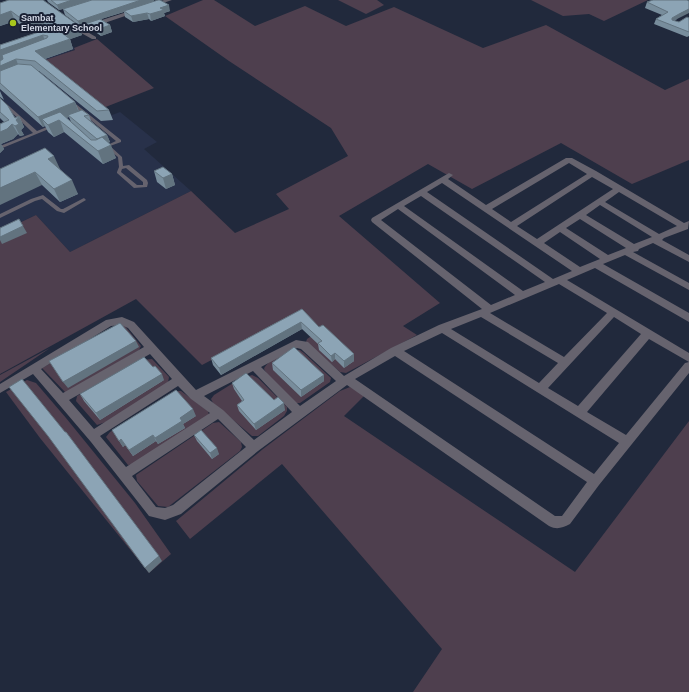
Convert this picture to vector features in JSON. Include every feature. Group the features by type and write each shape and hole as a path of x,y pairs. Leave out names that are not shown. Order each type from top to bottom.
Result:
{"street":[{"path":"94,38 76,28 169,0"},
{"path":"486,209 566,160 572,160 686,229"},
{"path":"511,226 593,173"},
{"path":"565,362 486,312 376,221 377,217 445,177 486,209 580,272"},
{"path":"538,243 620,188"},
{"path":"421,192 556,282 613,312 689,358"},
{"path":"600,202 689,259"},
{"path":"398,205 523,296"},
{"path":"580,215 630,250 689,287"},
{"path":"560,228 608,260"},
{"path":"33,368 93,435 125,474 153,512 165,514 171,513 177,510 298,413 345,380 395,351 442,328 486,312 630,250 686,229"},
{"path":"597,265 689,318"},
{"path":"540,389 613,312"},
{"path":"0,389 109,323 122,321 131,325 150,348 195,396 219,413 254,447"},
{"path":"442,328 627,442"},
{"path":"579,413 648,333"},
{"path":"195,396 293,344 304,345 345,380 552,522 559,523 566,520 595,481 689,366"},
{"path":"62,399 150,348"},
{"path":"395,351 595,481"},
{"path":"254,366 298,413"},
{"path":"93,435 179,380"},
{"path":"125,474 219,413"}],"lane":[{"path":"0,99 36,134"},
{"path":"69,99 119,141 99,150"},
{"path":"78,116 85,113"},
{"path":"0,148 57,124"},
{"path":"107,146 120,157 121,168 119,172 136,187 141,187 146,184 145,181 130,167 127,166 121,168"},
{"path":"0,216 33,200 43,197 59,210 64,211 84,200"}],"shaded area":[{"path":"203,0 214,0 255,26 305,6 346,26 394,7 483,48 546,25 665,90 689,79 689,160 632,184 561,143 472,189 428,164 339,216 440,303 403,326 417,335 346,373 340,372 306,342 307,339 320,330 301,313 202,365 136,299 0,374 0,232 36,215 70,252 191,191 235,233 289,209 276,194 348,156 331,128 229,61 165,16"},
{"path":"338,0 377,0 384,5 366,14"},
{"path":"531,0 648,0 604,21 589,14 563,16"},
{"path":"58,36 76,49 42,62 112,115 120,112 157,142 144,149 191,191 70,252 36,215 0,232 0,136 13,130 0,119 0,56"},
{"path":"97,39 154,88 103,108 42,61 75,50 74,48"},
{"path":"117,326 125,326 141,346 139,350 66,393 42,368"},
{"path":"50,348 0,382 0,375"},
{"path":"294,350 300,350 304,353 331,378 330,382 300,403 296,403 267,374 264,369 272,360"},
{"path":"152,359 169,377 168,383 106,422 97,425 76,401 77,396 141,360"},
{"path":"252,375 258,378 287,407 287,411 284,416 258,436 252,436 213,403 211,399 214,395 238,380"},
{"path":"27,380 36,383 66,418 135,503 171,554 149,573 40,438 6,392"},
{"path":"350,387 365,395 344,416 575,572 689,421 689,692 413,692 442,649 282,464 190,539 176,521 263,449 340,391"},
{"path":"175,391 181,391 208,411 209,415 135,464 128,465 106,437 110,432"},
{"path":"219,422 241,442 242,447 240,451 168,507 158,506 137,481 136,475 213,423"}],"building":[{"path":"9,0 43,0 78,25 65,30 40,14 23,20 11,11 0,15 0,3"},
{"path":"51,0 72,0 57,5"},
{"path":"92,0 141,0 78,21 63,9"},
{"path":"158,0 169,5 160,8 164,10 150,14 147,13 131,16 124,11"},
{"path":"653,0 689,1 689,9 672,18 672,20 679,22 687,17 689,18 689,32 656,19 668,12 647,2"},
{"path":"100,19 110,25 99,29 92,24 85,24"},
{"path":"54,27 70,39 35,51 109,110 97,111 35,61 16,59 0,66 0,61 3,59 2,55 47,38 48,36 43,35 0,50 0,45"},
{"path":"18,64 31,65 75,102 38,117 0,83 0,71"},
{"path":"0,98 8,106 15,118 19,116 16,120 19,124 15,126 12,124 7,129 0,132 0,124 9,120 0,112"},
{"path":"82,110 89,115 84,116 107,135 97,139 68,115"},
{"path":"60,112 91,140 96,140 102,137 111,145 98,151 59,120 48,125 42,119"},
{"path":"45,148 54,156 48,159 72,180 54,189 35,172 0,188 0,169"},
{"path":"163,167 172,174 163,178 154,171"},
{"path":"19,219 23,226 0,237 0,228"},
{"path":"302,309 319,327 323,325 354,354 344,361 335,353 331,356 318,343 322,341 301,322 219,368 211,358"},
{"path":"120,323 136,341 63,382 49,361"},
{"path":"294,347 324,375 301,390 272,363"},
{"path":"144,357 162,374 96,413 80,394"},
{"path":"246,373 274,400 278,397 284,403 254,424 237,405 244,400 232,383"},
{"path":"22,379 66,432 159,556 145,568 48,436 9,387"},
{"path":"176,390 193,409 180,418 182,421 155,438 153,435 129,450 121,439 119,441 112,430"},
{"path":"201,430 217,448 210,453 194,435"}],"place":[{"name":"Sambat Elementary School","path":"13,23"}]}
